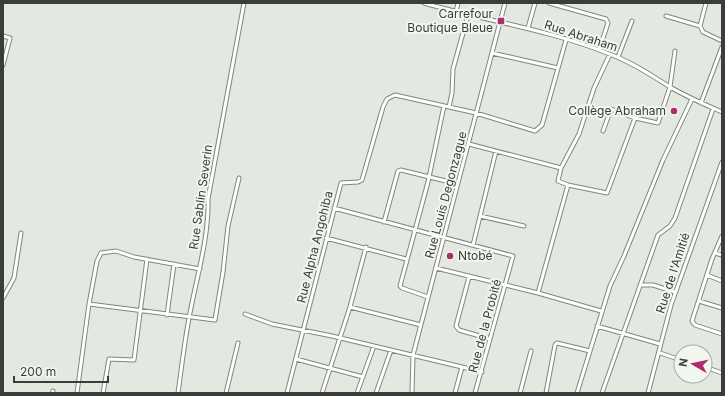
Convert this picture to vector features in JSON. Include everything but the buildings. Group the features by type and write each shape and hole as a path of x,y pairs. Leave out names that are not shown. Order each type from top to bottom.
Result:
{"street":[{"name":"Rue Sablin Severin","path":"178,393 189,318 200,269 208,211 208,199 244,3"},
{"name":"Rue Abraham","path":"424,3 500,23 528,28 610,54 644,70 692,99 722,112"},
{"path":"456,12 458,3"},
{"name":"Rue Louis Degonzague","path":"412,393 413,355 505,3"},
{"path":"528,28 535,3"},
{"path":"549,3 567,5 607,21 599,50"},
{"path":"706,3 700,26 703,32 722,41"},
{"path":"449,107 452,92 453,70 468,15"},
{"path":"666,16 700,26"},
{"path":"618,57 632,21"},
{"path":"3,36 10,38 3,65"},
{"path":"492,53 558,68 566,40"},
{"path":"701,103 722,48"},
{"path":"603,131 611,109 635,118 658,123 670,87 674,51"},
{"path":"610,54 594,88 579,134 561,168 558,181 568,185 607,193 635,118"},
{"name":"Rue Alpha Angohiba","path":"287,393 341,183 358,182 362,180 387,99 395,95 476,113 535,130 539,129 558,68"},
{"path":"577,393 601,311 657,173 692,99"},
{"path":"428,297 400,286 429,176 444,106"},
{"path":"602,393 624,335 658,234 670,226 675,218 713,109"},
{"path":"469,144 561,168"},
{"path":"473,245 496,151"},
{"name":"Rue de l'Amitié","path":"648,393 660,353 660,344 675,292 722,162"},
{"path":"384,222 398,171 401,170 429,176 458,184"},
{"path":"88,304 214,320 228,226 239,178"},
{"path":"538,293 568,185"},
{"name":"Rue de la Probité","path":"334,208 513,256 475,393"},
{"path":"480,216 524,226"},
{"path":"3,298 14,278 21,233"},
{"path":"722,236 707,275 693,323 722,334"},
{"path":"326,238 366,247 406,259"},
{"path":"322,393 339,337 350,308 366,247"},
{"path":"77,393 88,304 97,261 101,253 116,251 146,259 200,269"},
{"path":"715,253 722,255"},
{"path":"103,393 109,359 134,360 146,259"},
{"path":"167,315 174,264"},
{"path":"436,268 538,293 601,311"},
{"path":"707,275 722,281"},
{"path":"470,277 456,326 459,330 490,339"},
{"path":"640,285 653,285 675,292"},
{"path":"699,301 722,308"},
{"path":"350,308 421,325"},
{"path":"246,314 272,324 339,337 482,372"},
{"path":"597,326 624,335 660,344"},
{"path":"226,393 238,343"},
{"path":"546,393 554,345 557,343 590,351"},
{"path":"357,393 374,346"},
{"path":"376,393 391,350"},
{"path":"520,393 531,351"},
{"path":"660,353 673,357"},
{"path":"296,359 363,377"},
{"path":"455,393 462,367"}],"place":[{"name":"Carrefour Boutique Bleue","path":"501,21"},
{"name":"Collège Abraham","path":"674,111"},
{"name":"Ntobé","path":"450,256"}]}
